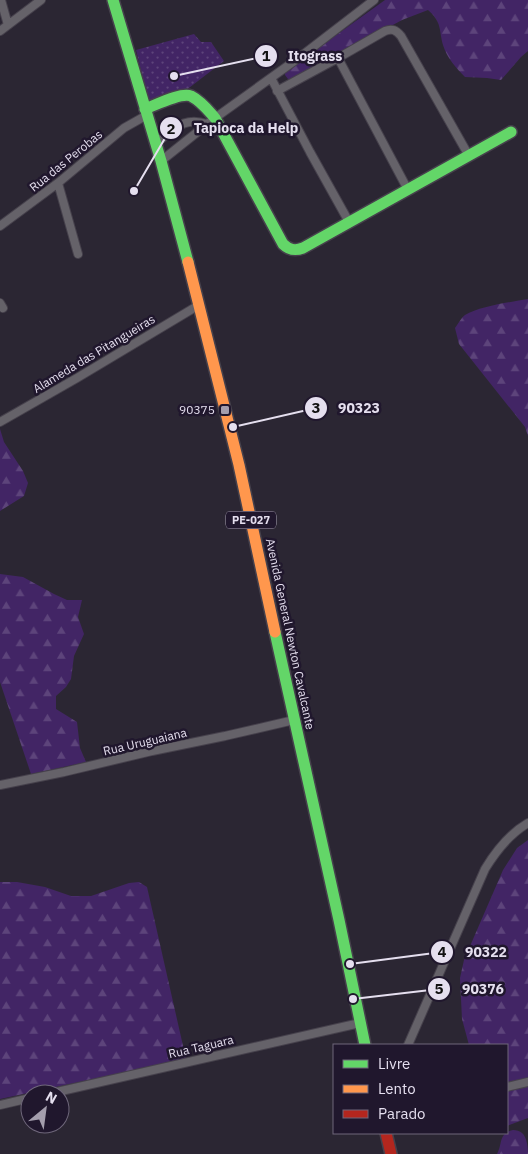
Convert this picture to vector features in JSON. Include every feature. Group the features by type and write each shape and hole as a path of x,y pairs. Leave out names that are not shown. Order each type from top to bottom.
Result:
{"main road":[{"name":"Avenida General Newton Cavalcante","path":"113,0 161,161 239,465 338,912 365,1044"},
{"path":"146,112 179,96 189,96 199,101 283,244 288,249 294,250 300,250 511,132"},
{"path":"386,1134 391,1154"}],"street":[{"path":"1,0 8,25"},
{"path":"0,31 41,0"},
{"path":"161,161 211,121 280,72 374,0"},
{"path":"277,90 389,29 397,31 469,156"},
{"path":"338,58 408,190"},
{"path":"280,72 286,85"},
{"path":"271,78 349,222"},
{"name":"Rua das Perobas","path":"0,226 58,183 146,112"},
{"path":"156,144 176,128 188,122 211,121"},
{"path":"58,183 78,254"},
{"name":"Alameda das Pitangueiras","path":"0,422 199,304"},
{"name":"Rua Uruguaiana","path":"0,785 294,720"},
{"path":"408,1044 485,870 496,850 528,824"},
{"name":"Rua Taguara","path":"70,1089 360,1022"},
{"path":"508,1087 528,1082"},
{"path":"0,1105 20,1100"}],"green space":[{"path":"385,0 528,0 528,51 501,80 465,77 447,54 438,22 428,10 402,20 290,81 288,79 285,72"},
{"path":"194,34 201,42 211,42 224,61 185,91 149,103 136,50"},
{"path":"528,299 528,436 525,427 459,344 455,328 465,315 471,312"},
{"path":"0,429 4,442 23,471 28,483 24,496 0,511"},
{"path":"0,574 23,577 67,600 82,600 78,617 84,634 74,656 71,679 66,687 56,696 56,709 77,722 80,748 86,762 31,774 0,682"},
{"path":"528,840 528,1118 508,1126 508,1044 469,1044 462,1019 460,978 464,960 503,870 517,848"},
{"path":"0,882 17,882 45,887 71,896 91,896 129,883 139,882 147,887 186,1059 70,1084 20,1084 20,1095 0,1099"},
{"path":"513,1130 519,1131 524,1135 528,1154 497,1154 503,1136 508,1134 508,1132"}],"traffic: fast":[{"path":"113,0 161,161 188,262"},
{"path":"145,109 187,95 201,103 215,118 283,244 295,250 303,248 511,132"},
{"path":"275,632 365,1044"}],"traffic: slow":[{"path":"188,262 239,465 275,632"}],"traffic: jam":[{"path":"386,1134 391,1154"}],"place":[{"name":"Itograss","path":"174,76"},
{"name":"Tapioca da Help","path":"134,191"},
{"name":"90375","path":"225,410"},
{"name":"90323","path":"233,427"},
{"name":"90322","path":"350,964"},
{"name":"90376","path":"353,999"}]}
